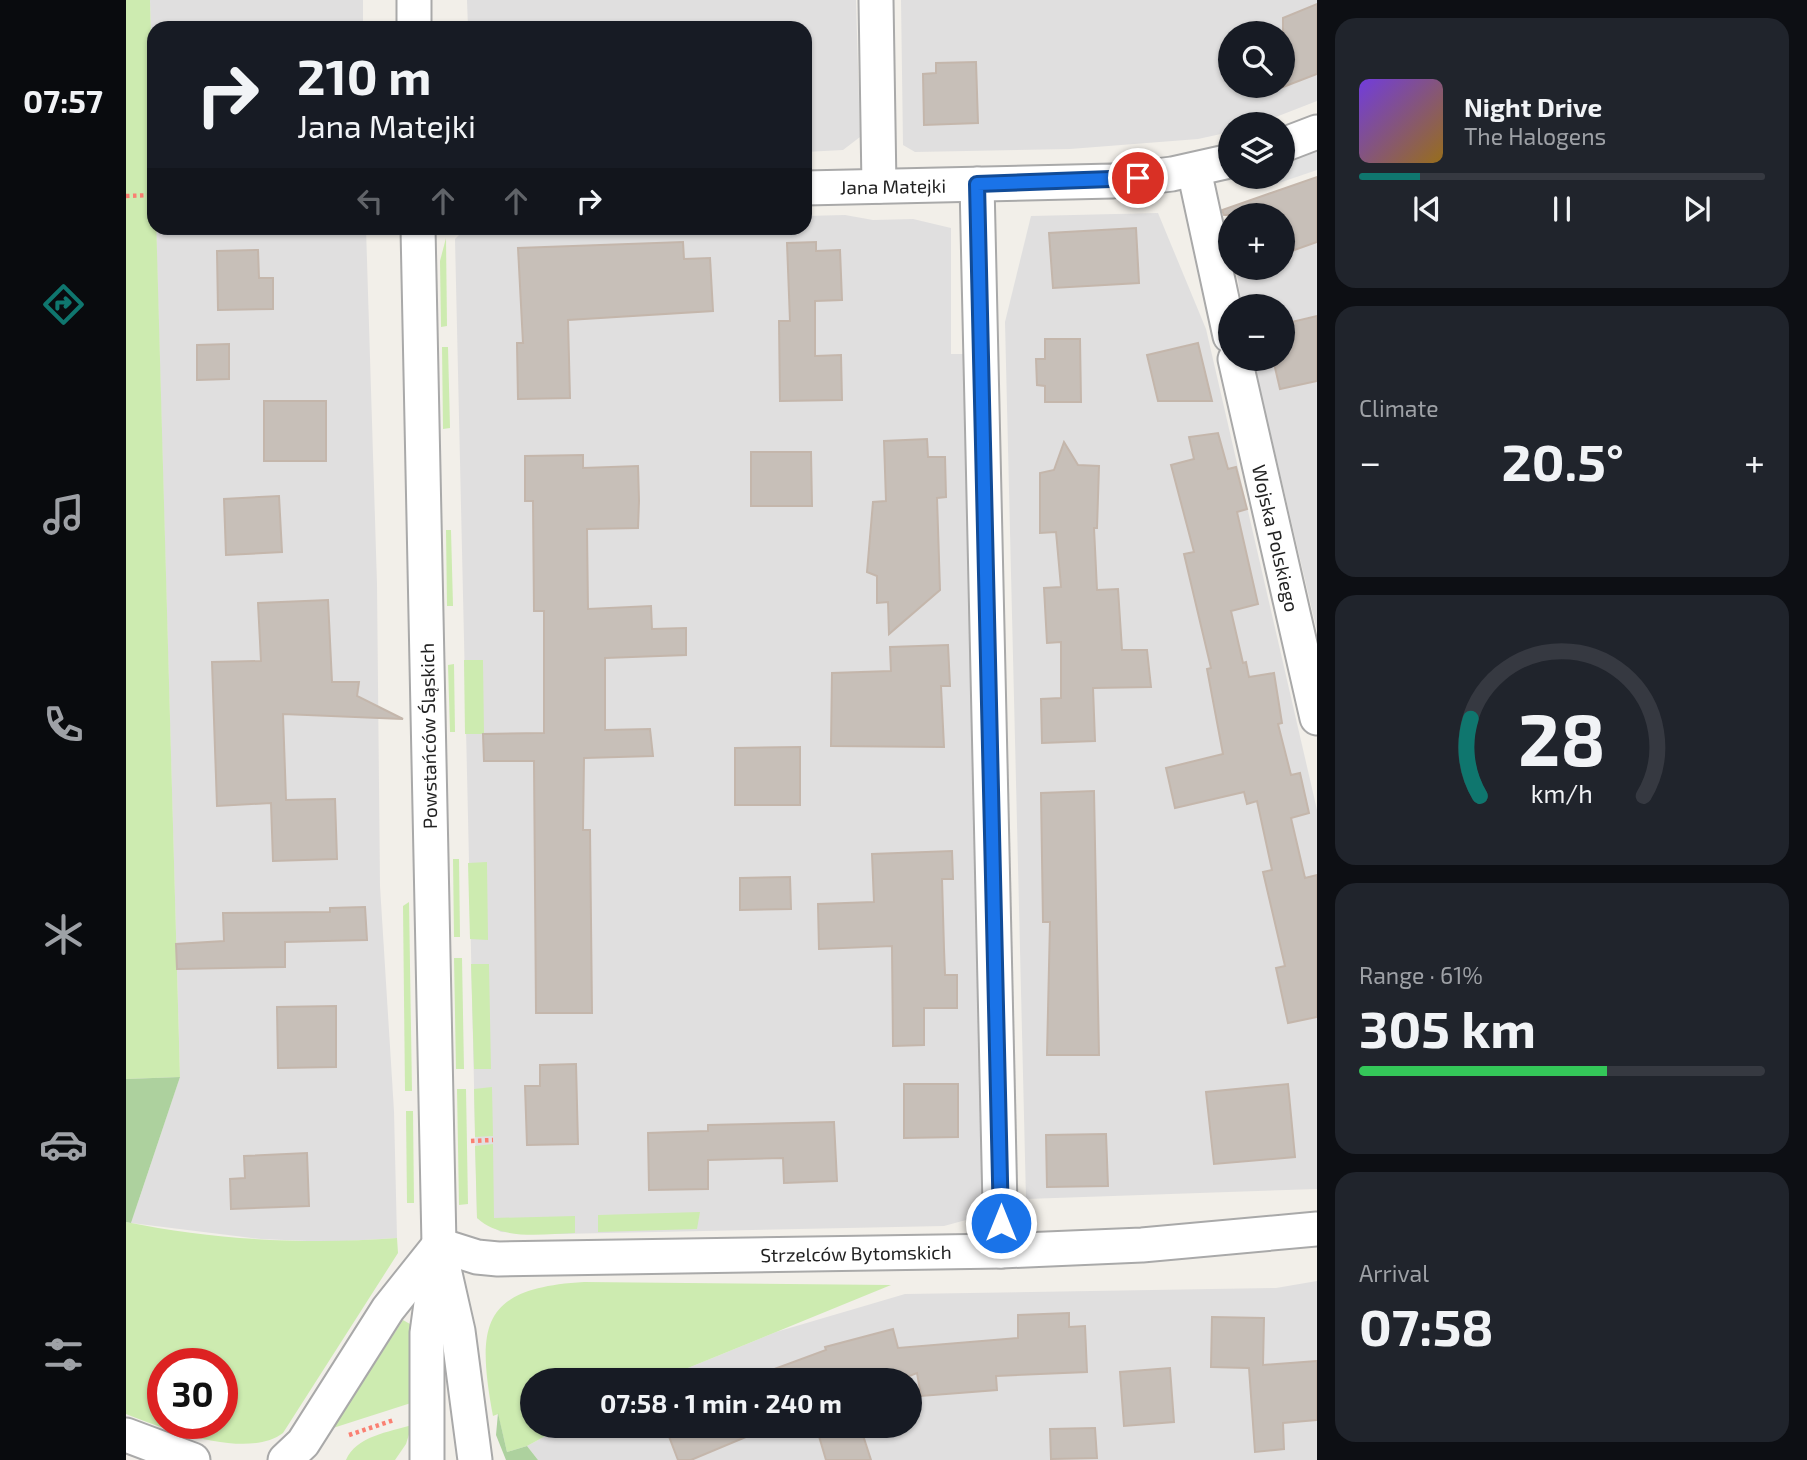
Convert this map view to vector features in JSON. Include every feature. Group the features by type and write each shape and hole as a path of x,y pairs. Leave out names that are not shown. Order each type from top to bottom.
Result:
{"street":[{"path":"414,0 414,21"},
{"path":"876,0 879,186"},
{"path":"1295,140 1317,132"},
{"name":"Jana Matejki","path":"812,188 1113,181 1218,165"},
{"path":"1194,170 1221,294"},
{"path":"977,184 1001,1251"},
{"name":"Powstańców Śląskich","path":"418,235 439,1245 427,1333 427,1460"},
{"name":"Wojska Polskiego","path":"1239,371 1317,718"},
{"name":"Strzelców Bytomskich","path":"439,1245 477,1257 498,1259 1001,1251 1142,1245 1317,1229"},
{"path":"285,1460 303,1443 388,1309 439,1245"},
{"name":"Powstańców Śląskich","path":"439,1245 458,1331 475,1460"},
{"path":"126,1435 193,1460"}],"path":[{"path":"126,196 147,195"},
{"path":"470,1141 493,1140"},
{"path":"343,1443 346,1436 405,1416"}],"shaded area":[{"path":"150,0 363,0 363,21 151,21"},
{"path":"467,0 856,0 860,137 843,150 812,152 812,21 468,21"},
{"path":"901,0 1317,0 1317,101 1289,112 1218,112 1218,135 1198,139 1070,149 915,152 903,145"},
{"path":"1317,148 1317,170 1295,177 1295,156"},
{"path":"1317,177 1317,631 1256,371 1295,371 1295,294 1240,294 1238,280 1295,280 1295,203 1252,203 1251,200 1283,189 1295,189 1295,185"},
{"path":"1158,213 1206,329 1317,810 1317,1189 1026,1199 1005,322 1031,216"},
{"path":"845,215 873,220 913,219 951,228 951,354 964,354 984,1206 976,1206 973,1215 966,1220 944,1226 559,1234 501,1232 477,1218 455,239 459,235 812,235 812,216"},
{"path":"156,235 366,235 377,584 380,886 394,1111 397,1238 330,1242 261,1239 131,1223 180,1077"},
{"path":"1317,1281 1317,1460 538,1460 527,1446 542,1438 922,1438 922,1368 688,1368 776,1332 905,1294 1276,1288"}],"green space":[{"path":"126,0 150,0 151,21 147,21 147,235 157,235 180,1077 126,1079"},
{"path":"446,238 447,326 441,327 440,261"},
{"path":"442,347 448,347 450,428 443,429"},
{"path":"446,530 451,530 453,606 447,606"},
{"path":"464,660 483,660 484,734 465,734"},
{"path":"454,664 455,732 450,732 448,665"},
{"path":"453,859 459,859 460,937 454,937"},
{"path":"487,862 488,940 470,939 468,863"},
{"path":"409,902 412,1091 405,1091 403,906"},
{"path":"454,958 462,958 464,1069 456,1069"},
{"path":"471,964 489,964 491,1069 474,1069"},
{"path":"180,1077 131,1223 126,1222 126,1079"},
{"path":"492,1087 493,1136 475,1137 474,1089"},
{"path":"457,1089 466,1089 468,1204 459,1205"},
{"path":"406,1111 413,1111 414,1203 407,1203"},
{"path":"493,1144 494,1218 575,1216 575,1233 511,1233 498,1230 477,1218 475,1146"},
{"path":"700,1212 697,1229 598,1232 598,1215"},
{"path":"126,1222 227,1237 295,1241 397,1238 398,1253 283,1433 268,1441 249,1444 202,1439 238,1439 238,1348 147,1348 147,1422 126,1414"},
{"path":"584,1282 891,1285 688,1368 520,1368 520,1438 542,1438 507,1452 498,1414 493,1416 486,1357 487,1335 494,1317 506,1303 524,1293 550,1286"},
{"path":"403,1320 410,1324 411,1403 333,1428"},
{"path":"498,1413 507,1452 527,1446 538,1460 506,1460 496,1435"},
{"path":"412,1425 406,1444 395,1460 346,1460 357,1445 365,1440"}],"building":[{"path":"1317,4 1317,74 1295,82 1295,21 1283,21 1283,18"},
{"path":"976,62 978,123 924,125 923,74 936,73 936,63"},
{"path":"1317,177 1317,242 1295,250 1295,203 1242,203 1282,189 1295,189 1295,185"},
{"path":"1136,228 1139,283 1053,288 1049,233"},
{"path":"683,242 684,259 710,258 713,311 568,320 570,398 518,399 517,343 523,343 518,248"},
{"path":"816,242 816,251 840,250 842,300 815,301 815,356 841,355 842,400 780,401 779,321 790,321 787,243"},
{"path":"258,250 259,278 273,278 273,309 218,310 217,251"},
{"path":"1317,316 1317,381 1280,389 1276,371 1295,371 1295,321"},
{"path":"1045,339 1080,339 1081,402 1045,402 1045,386 1037,385 1036,359 1045,359"},
{"path":"1198,343 1212,401 1158,401 1147,355"},
{"path":"229,344 229,379 197,380 197,345"},
{"path":"264,401 326,401 326,461 264,461"},
{"path":"1218,433 1228,469 1236,467 1247,509 1237,512 1258,604 1231,611 1243,663 1246,662 1249,677 1274,673 1282,723 1278,724 1291,775 1300,773 1309,813 1291,818 1305,878 1317,875 1317,1017 1288,1023 1276,968 1285,966 1263,872 1272,870 1257,801 1247,804 1244,792 1175,808 1166,768 1223,754 1207,669 1211,668 1184,554 1194,552 1171,465 1194,459 1189,437"},
{"path":"927,439 928,457 945,457 946,497 937,498 940,590 889,634 888,602 877,603 877,576 867,572 873,502 886,501 884,441"},
{"path":"1064,442 1078,465 1099,466 1097,528 1094,528 1097,590 1118,589 1122,650 1147,650 1151,687 1093,688 1095,741 1042,743 1041,699 1061,698 1061,642 1047,643 1044,588 1061,587 1056,532 1040,533 1040,473 1054,470"},
{"path":"751,452 811,452 812,506 751,506"},
{"path":"583,455 583,468 638,466 638,528 587,529 588,609 651,606 652,629 686,628 686,655 605,658 605,730 650,729 653,756 584,758 583,830 590,830 592,1013 536,1013 534,761 484,761 483,734 544,733 544,611 534,611 533,501 525,501 525,456"},
{"path":"279,496 282,552 226,555 224,499"},
{"path":"328,600 332,682 359,682 357,696 403,719 283,714 286,800 335,799 337,859 273,861 271,803 217,806 212,662 261,661 258,603"},
{"path":"948,645 950,686 941,686 944,747 831,746 832,673 891,671 890,647"},
{"path":"800,747 800,805 735,805 735,748"},
{"path":"1094,791 1099,1055 1047,1055 1050,922 1043,922 1041,793"},
{"path":"952,851 953,879 942,879 944,949 945,975 957,975 957,1008 924,1008 924,1045 893,1046 892,946 819,949 818,904 874,902 872,854"},
{"path":"790,877 791,909 740,910 740,878"},
{"path":"365,907 367,940 285,942 285,967 177,969 176,944 224,941 223,913 330,912 330,908"},
{"path":"336,1006 336,1067 278,1068 277,1007"},
{"path":"576,1064 578,1144 527,1145 525,1086 540,1086 540,1065"},
{"path":"904,1084 958,1084 958,1137 904,1138"},
{"path":"1288,1084 1295,1157 1214,1164 1206,1092"},
{"path":"834,1122 837,1181 784,1183 783,1158 708,1160 708,1189 649,1190 648,1133 708,1131 708,1125"},
{"path":"1106,1134 1108,1186 1047,1187 1046,1135"},
{"path":"307,1153 309,1206 231,1209 230,1179 245,1178 244,1156"},
{"path":"1069,1313 1069,1327 1085,1326 1087,1372 996,1376 997,1390 922,1396 922,1368 777,1368 826,1350 825,1347 893,1329 898,1348 1018,1338 1018,1315"},
{"path":"1212,1317 1264,1318 1263,1365 1317,1361 1317,1420 1283,1423 1284,1449 1255,1452 1249,1368 1211,1367"},
{"path":"1170,1368 1174,1422 1124,1426 1120,1372"},
{"path":"1095,1428 1097,1458 1051,1459 1050,1429"},
{"path":"670,1438 743,1438 691,1460 678,1460"},
{"path":"820,1438 864,1438 871,1460 826,1460"}],"route":[{"path":"1001,1223 977,184 1138,178"}]}
